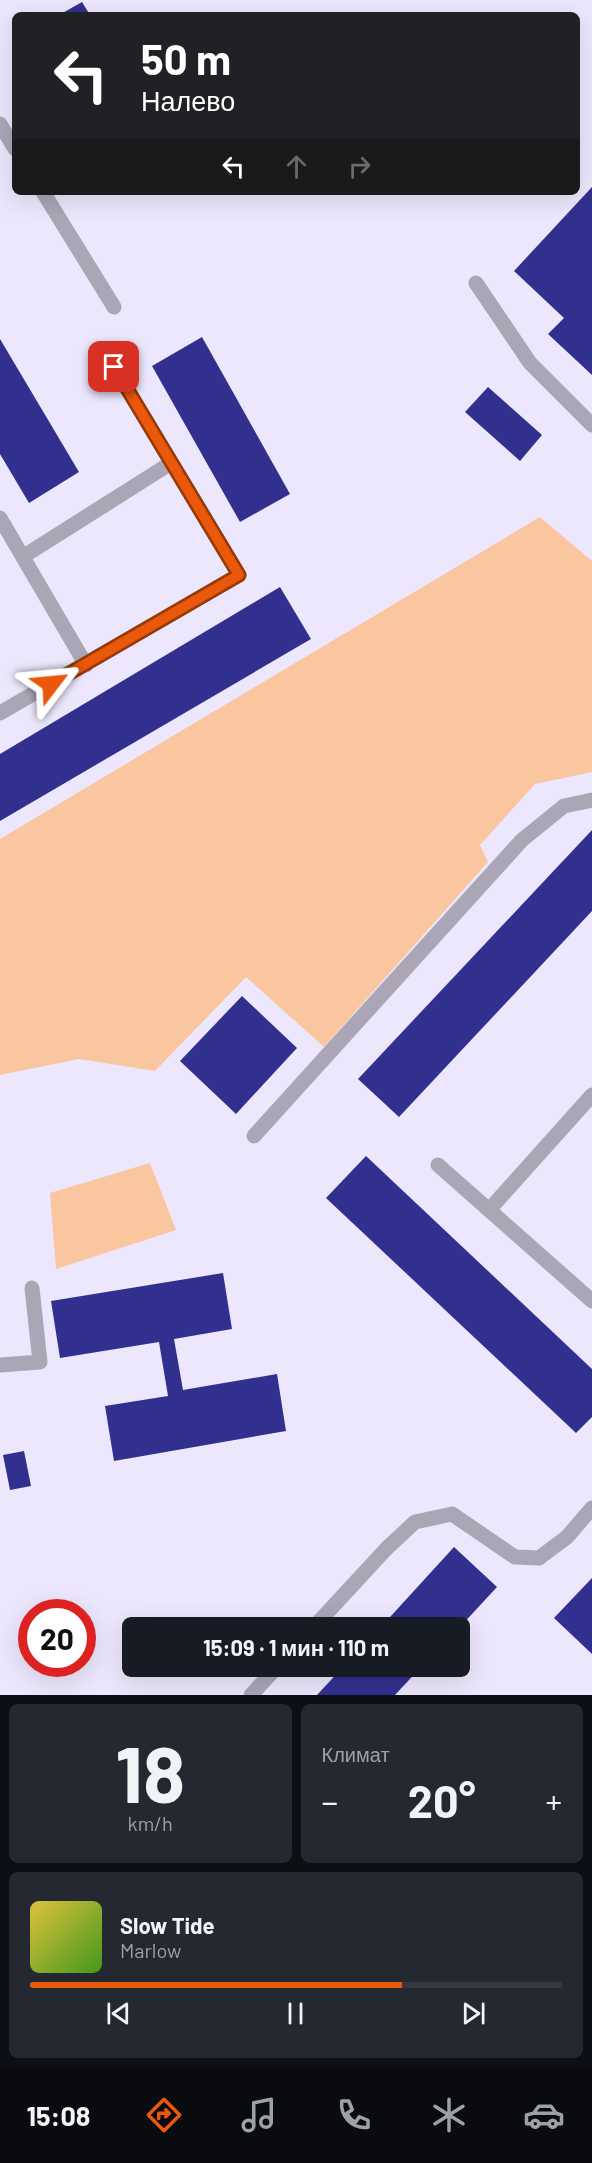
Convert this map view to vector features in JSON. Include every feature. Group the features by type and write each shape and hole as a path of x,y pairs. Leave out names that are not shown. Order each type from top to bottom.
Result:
{"lane":[{"path":"0,124 12,144"},
{"path":"45,195 114,307"},
{"path":"476,283 530,363 592,425"},
{"path":"0,713 239,575 114,367"},
{"path":"24,556 171,463"},
{"path":"0,518 86,665"},
{"path":"254,1136 522,840 564,806 592,800"},
{"path":"489,1210 592,1095"},
{"path":"438,1165 592,1301"},
{"path":"0,1365 40,1362 32,1288"},
{"path":"324,1617 387,1548 415,1522 452,1514 515,1557 539,1558 567,1537 592,1508"},
{"path":"251,1695 268,1677"}],"shaded area":[{"path":"540,517 592,561 592,772 535,784 480,845 488,862 324,1047 246,977 155,1071 79,1059 0,1075 0,839"},
{"path":"150,1163 176,1230 56,1269 50,1193"}],"building":[{"path":"82,2 88,12 64,12"},
{"path":"592,187 592,375 548,334 564,318 514,271"},
{"path":"202,337 290,494 240,522 152,366"},
{"path":"0,339 79,472 29,503 0,454"},
{"path":"488,387 542,435 520,461 465,412"},
{"path":"280,587 311,639 0,821 0,754"},
{"path":"592,830 592,911 399,1117 358,1079"},
{"path":"242,996 297,1048 236,1114 180,1061"},
{"path":"366,1156 592,1369 592,1417 576,1433 326,1198"},
{"path":"223,1273 232,1329 174,1339 183,1390 277,1374 286,1431 114,1461 105,1406 168,1396 159,1342 60,1358 51,1301"},
{"path":"24,1451 31,1486 10,1490 3,1455"},
{"path":"454,1547 497,1587 469,1617 390,1617"},
{"path":"592,1578 592,1654 554,1618"},
{"path":"334,1677 412,1677 395,1695 317,1695"}],"route":[{"path":"51,684 239,575 114,367"}]}
